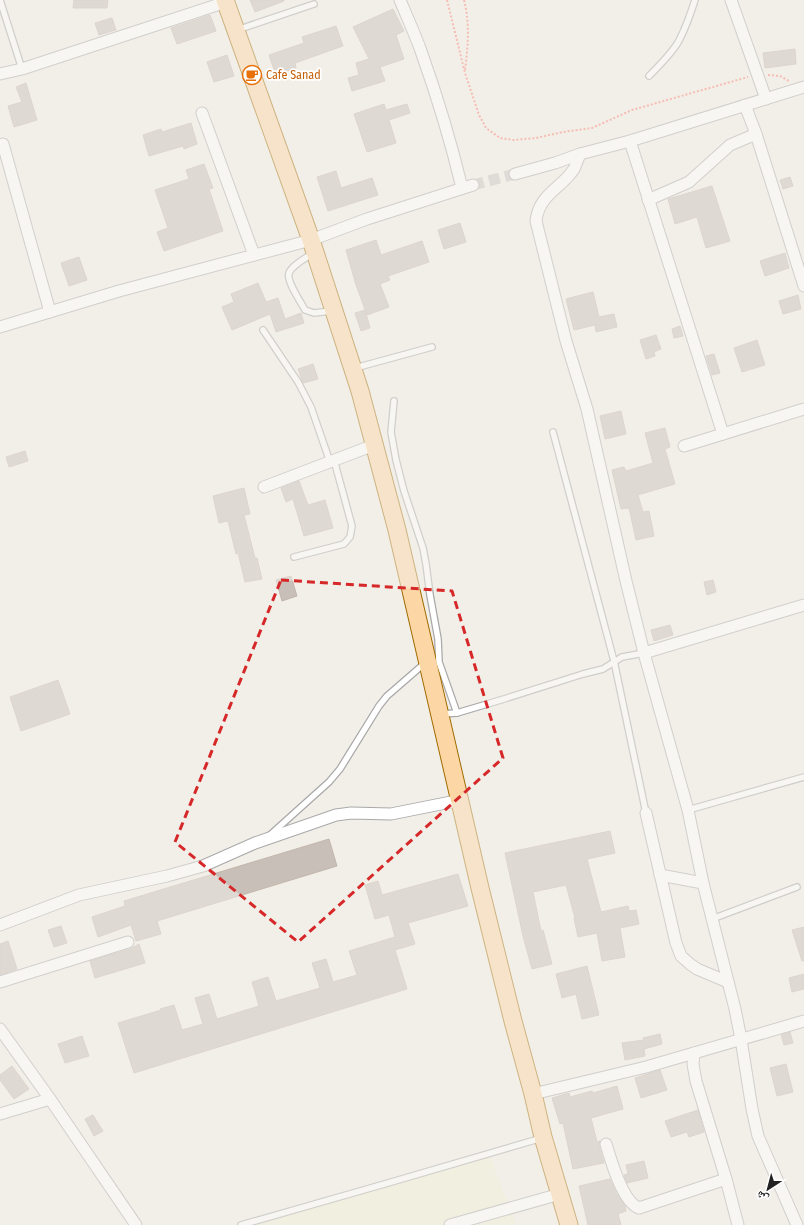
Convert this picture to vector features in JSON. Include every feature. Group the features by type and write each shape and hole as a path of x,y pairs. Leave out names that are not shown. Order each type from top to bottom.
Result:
{"main road":[{"path":"226,1 313,246 360,391 374,445 381,465 427,662 448,713 461,800 492,938 513,1022 569,1225"}],"street":[{"path":"0,326 126,289 254,255 313,246 367,219 468,187 452,150 421,51 400,0"},
{"path":"731,0 756,76 766,99"},
{"path":"0,74 22,69 226,1"},
{"path":"515,174 555,163 580,154 630,141 803,88"},
{"path":"745,105 756,134 804,286"},
{"path":"202,113 254,255"},
{"path":"648,200 689,182 730,145 756,134"},
{"path":"630,141 722,434"},
{"path":"3,144 50,312"},
{"path":"580,154 574,168 543,201 537,211 536,221 566,341 587,409 644,653 688,810 703,883 741,1039 758,1136 797,1225"},
{"path":"684,446 804,409"},
{"path":"264,487 374,445"},
{"path":"644,653 804,605"},
{"path":"0,925 79,895 167,876 203,866 264,840 336,815 351,813 391,814 461,800"},
{"path":"646,813 676,943 681,956 697,969 728,982"},
{"path":"660,875 703,883"},
{"path":"0,982 128,942"},
{"path":"533,1094 646,1067 804,1021"},
{"path":"0,1029 136,1225"},
{"path":"694,1053 693,1071 726,1179 738,1225"},
{"path":"0,1114 50,1100"},
{"path":"606,1144 623,1189 631,1203 639,1208 726,1179"},
{"path":"450,1225 560,1194"}],"lane":[{"path":"0,0 22,69"},
{"path":"649,76 676,45 695,0"},
{"path":"236,30 314,4"},
{"path":"313,246 289,272 288,279 305,310 314,313 334,311"},
{"path":"263,330 298,382 311,407 332,461 352,526 350,537 344,544 294,557"},
{"path":"353,369 432,347"},
{"path":"394,401 391,432 404,492 423,548 438,639 439,662 448,713 602,669 614,661 644,653"},
{"path":"553,432 614,661 646,813"},
{"path":"264,840 329,782 340,769 379,706 387,696 427,662"},
{"path":"688,810 804,777"},
{"path":"797,778 804,783"},
{"path":"712,919 797,887"},
{"path":"241,1225 544,1137"}],"path":[{"path":"447,0 465,73 479,115 486,128 500,138 513,140 536,138 592,128 632,110 756,76 780,76 803,88"},
{"path":"464,0 469,42 465,73"}],"highlighted area":[{"path":"281,580 452,591 503,758 298,942 175,842"}],"green space":[{"path":"489,1153 516,1225 241,1225"}],"building":[{"path":"74,0 108,0 107,8 73,8"},
{"path":"250,0 284,0 284,1 255,12"},
{"path":"393,9 404,31 396,35 404,59 380,67 385,81 352,91 348,78 359,75 356,63 369,59 353,27"},
{"path":"210,15 216,31 177,44 171,28"},
{"path":"112,18 116,30 99,35 95,23"},
{"path":"336,26 343,46 295,63 296,68 276,75 269,55 304,43 302,37"},
{"path":"795,49 796,64 765,68 763,53"},
{"path":"227,55 234,76 214,82 207,62"},
{"path":"26,83 37,120 14,127 8,106 22,102 16,87"},
{"path":"384,104 386,110 407,104 410,113 389,120 396,143 367,152 354,114"},
{"path":"191,123 197,144 184,149 183,146 149,156 143,135 161,129 162,132"},
{"path":"204,164 213,188 209,189 223,231 164,251 157,232 168,228 155,190 189,179 186,170"},
{"path":"336,171 341,188 372,178 378,195 328,211 317,177"},
{"path":"790,177 793,186 783,189 780,180"},
{"path":"712,186 730,241 706,248 697,217 675,224 668,199"},
{"path":"460,223 466,242 444,249 438,230"},
{"path":"376,240 381,255 422,241 429,262 388,276 390,280 380,284 389,307 367,315 356,285 346,250"},
{"path":"785,253 789,268 765,276 760,261"},
{"path":"79,257 87,280 69,286 61,263"},
{"path":"258,283 266,302 278,298 285,319 301,313 304,323 276,332 270,314 232,330 222,307 234,302 231,294"},
{"path":"593,292 599,317 614,314 617,327 596,332 595,325 574,330 566,299"},
{"path":"798,295 801,309 783,314 779,301"},
{"path":"365,310 370,328 361,331 355,313"},
{"path":"680,326 683,336 674,338 672,329"},
{"path":"656,335 661,349 654,352 655,356 646,359 640,340"},
{"path":"757,340 765,365 742,372 734,348"},
{"path":"714,354 720,373 712,375 706,356"},
{"path":"313,364 318,379 303,383 298,369"},
{"path":"621,411 626,434 605,439 600,416"},
{"path":"665,428 670,447 665,449 675,484 638,495 643,512 649,511 654,536 636,540 629,508 621,509 612,470 624,467 626,471 653,463 645,433"},
{"path":"25,451 28,461 9,467 6,457"},
{"path":"299,481 308,505 325,500 333,528 304,536 293,499 286,502 281,488"},
{"path":"244,488 250,514 244,515 262,579 245,582 228,521 219,523 213,496"},
{"path":"291,576 297,596 282,601 276,580"},
{"path":"713,580 716,592 707,595 704,582"},
{"path":"670,625 673,635 654,641 651,630"},
{"path":"58,680 70,714 21,731 10,697"},
{"path":"610,831 615,853 587,859 601,912 628,906 629,911 636,910 639,924 620,928 625,957 602,961 597,933 578,937 575,918 566,885 533,892 541,931 543,930 552,964 532,969 523,936 505,853"},
{"path":"329,839 337,866 157,921 161,934 136,941 131,925 98,937 92,917 125,906 124,901"},
{"path":"458,874 468,906 408,923 415,944 395,950 407,989 134,1073 118,1023 174,1005 182,1030 203,1024 195,998 209,994 217,1019 259,1006 252,982 268,977 276,1001 320,988 312,963 326,959 333,982 357,975 349,951 395,937 389,915 375,919 365,885 378,881 382,895"},
{"path":"61,926 67,943 54,947 48,930"},
{"path":"804,927 804,961 802,961 792,930"},
{"path":"8,941 17,969 0,975 0,944"},
{"path":"139,944 145,963 95,978 90,961 130,949"},
{"path":"587,966 599,1015 582,1019 576,994 562,998 556,974"},
{"path":"804,974 804,989 792,992 789,978"},
{"path":"790,1032 793,1043 784,1045 781,1035"},
{"path":"660,1034 662,1044 644,1049 645,1056 625,1060 622,1043 644,1040 643,1038"},
{"path":"82,1036 89,1056 65,1063 58,1044"},
{"path":"786,1064 793,1092 777,1096 770,1068"},
{"path":"12,1066 29,1089 14,1099 0,1080 0,1075"},
{"path":"660,1070 667,1090 641,1098 635,1078"},
{"path":"617,1086 623,1109 591,1118 597,1142 600,1141 599,1146 604,1163 573,1169 563,1123 560,1124 552,1098 569,1093 570,1097 592,1091 593,1093"},
{"path":"698,1110 704,1132 689,1137 687,1132 671,1137 665,1121"},
{"path":"93,1115 103,1131 94,1136 85,1119"},
{"path":"644,1161 648,1178 627,1183 624,1175 628,1174 626,1165"},
{"path":"610,1179 616,1193 625,1206 626,1211 618,1214 621,1225 588,1225 579,1186"}],"tunnel":[{"path":"473,185 515,174"}],"place":[{"name":"Cafe Sanad","path":"252,75"}]}
